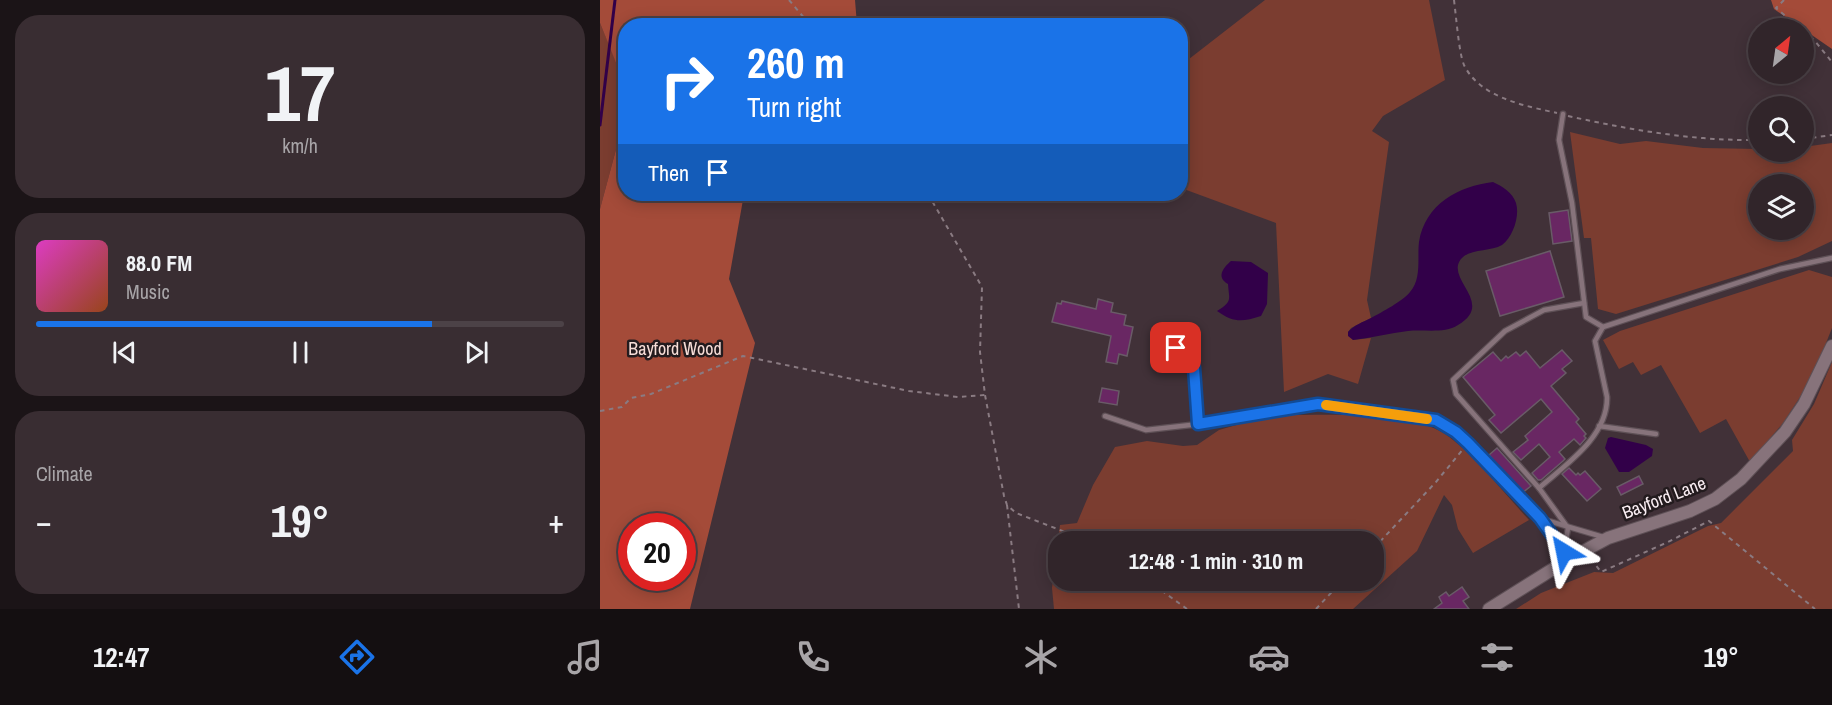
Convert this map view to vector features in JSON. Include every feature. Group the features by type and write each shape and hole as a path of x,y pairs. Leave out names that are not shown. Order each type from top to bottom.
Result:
{"street":[{"name":"Bayford Lane","path":"1489,609 1566,555 1715,500 1741,479 1785,432 1804,404 1832,346"}],"lane":[{"path":"1563,114 1559,140 1572,203 1586,317 1603,327"},
{"path":"1539,488 1589,442 1607,407 1595,341 1603,327 1780,269 1832,258"},
{"path":"1566,555 1568,528 1539,488 1456,394 1453,380 1505,331 1544,310 1584,303"},
{"path":"1164,345 1176,348 1191,360 1194,368 1198,424"},
{"path":"1105,416 1146,430 1198,424 1318,404 1436,420 1456,432 1468,443 1540,518 1566,555"},
{"path":"1599,426 1656,434"},
{"path":"1540,518 1608,538"}],"path":[{"path":"789,0 804,18"},
{"path":"1454,0 1464,64 1480,86 1518,104 1623,128 1722,141 1748,140"},
{"path":"1784,0 1776,8 1788,18"},
{"path":"1814,40 1832,62"},
{"path":"1814,137 1832,135"},
{"path":"932,201 982,288 980,352 985,395 1007,505 1019,609"},
{"path":"600,411 622,407 631,398 651,394 743,356 909,391 958,397 985,395"},
{"path":"1384,537 1436,482 1468,443"},
{"path":"1007,505 1016,513 1063,531"},
{"path":"1601,572 1708,521 1815,609"},
{"path":"1162,591 1187,609"},
{"path":"1316,609 1333,591"}],"shaded area":[{"path":"1265,0 1429,0 1445,80 1383,116 1372,131 1389,142 1367,300 1371,318 1351,328 1348,332 1353,340 1371,338 1358,384 1328,374 1284,392 1276,223 1188,191 1188,60"},
{"path":"600,23 618,66 618,142 600,209"},
{"path":"1570,132 1620,144 1646,141 1703,148 1748,149 1748,162 1814,162 1814,145 1832,143 1832,241 1798,257 1616,314 1598,309 1591,238 1584,238"},
{"path":"1493,182 1507,190 1515,199 1516,220 1512,232 1502,245 1465,255 1458,265 1461,280 1472,302 1472,310 1468,317 1458,325 1447,329 1408,331 1353,340 1348,336 1348,332 1353,327 1397,303 1414,287 1418,274 1419,242 1428,217 1436,207 1456,193"},
{"path":"1231,261 1251,262 1268,273 1267,304 1261,316 1238,320 1228,318 1217,311 1229,300 1228,284 1222,275 1223,270"},
{"path":"1809,270 1832,277 1832,328 1802,394 1783,423 1750,462 1726,419 1700,433 1661,365 1641,375 1633,362 1619,369 1603,340 1620,331"},
{"path":"1832,362 1832,609 1516,609 1541,593 1594,572 1613,573 1708,526 1721,523 1793,451 1792,440 1814,404"},
{"path":"1271,415 1386,417 1408,421 1429,426 1456,442 1529,520 1473,553 1458,529 1452,505 1444,495 1417,551 1384,581 1384,531 1059,531 1060,525 1077,523 1093,485 1115,447 1147,441 1183,446 1197,445 1219,430"},
{"path":"1608,438 1646,445 1653,449 1652,456 1629,472 1619,472 1605,448"},
{"path":"1052,591 1373,591 1353,609 1054,609"}],"green space":[{"path":"600,0 855,0 856,18 618,18 618,68 600,23"},
{"path":"1771,0 1832,0 1832,49 1814,37 1814,18 1787,18 1774,9"},
{"name":"Bayford Wood","path":"618,142 618,201 743,201 729,279 755,343 696,584 696,513 618,513 618,591 694,591 690,609 600,609 600,209"}],"building":[{"path":"1568,210 1572,241 1553,244 1549,213"},
{"path":"1550,251 1564,297 1500,316 1486,271"},
{"path":"1098,299 1113,303 1111,312 1126,315 1124,325 1133,327 1127,356 1119,354 1117,364 1106,362 1111,336 1052,322 1057,303 1061,304 1062,301 1096,309"},
{"path":"1562,350 1572,361 1562,369 1566,373 1551,386 1579,419 1576,422 1586,434 1584,436 1586,438 1580,445 1574,439 1559,452 1565,459 1541,480 1538,480 1532,473 1550,457 1539,444 1521,460 1513,452 1528,440 1525,436 1552,412 1541,399 1501,433 1489,420 1495,415 1463,377 1493,352 1501,361 1516,352 1520,356 1526,351 1540,368"},
{"path":"1102,388 1119,391 1117,405 1099,402"},
{"path":"1497,448 1531,486 1522,493 1489,455"},
{"path":"1569,468 1576,475 1585,471 1601,489 1587,501 1562,474"},
{"path":"1639,476 1643,484 1621,495 1617,487"},
{"path":"1462,587 1469,597 1463,601 1469,609 1434,609 1442,603 1439,597 1446,592 1449,596"}],"waterway":[{"path":"600,125 615,0"}],"slow traffic":[{"path":"1326,405 1427,419"}],"route":[{"path":"1176,348 1191,360 1194,368 1198,424 1318,404 1436,420 1456,432 1468,443 1540,518 1564,552"}]}
